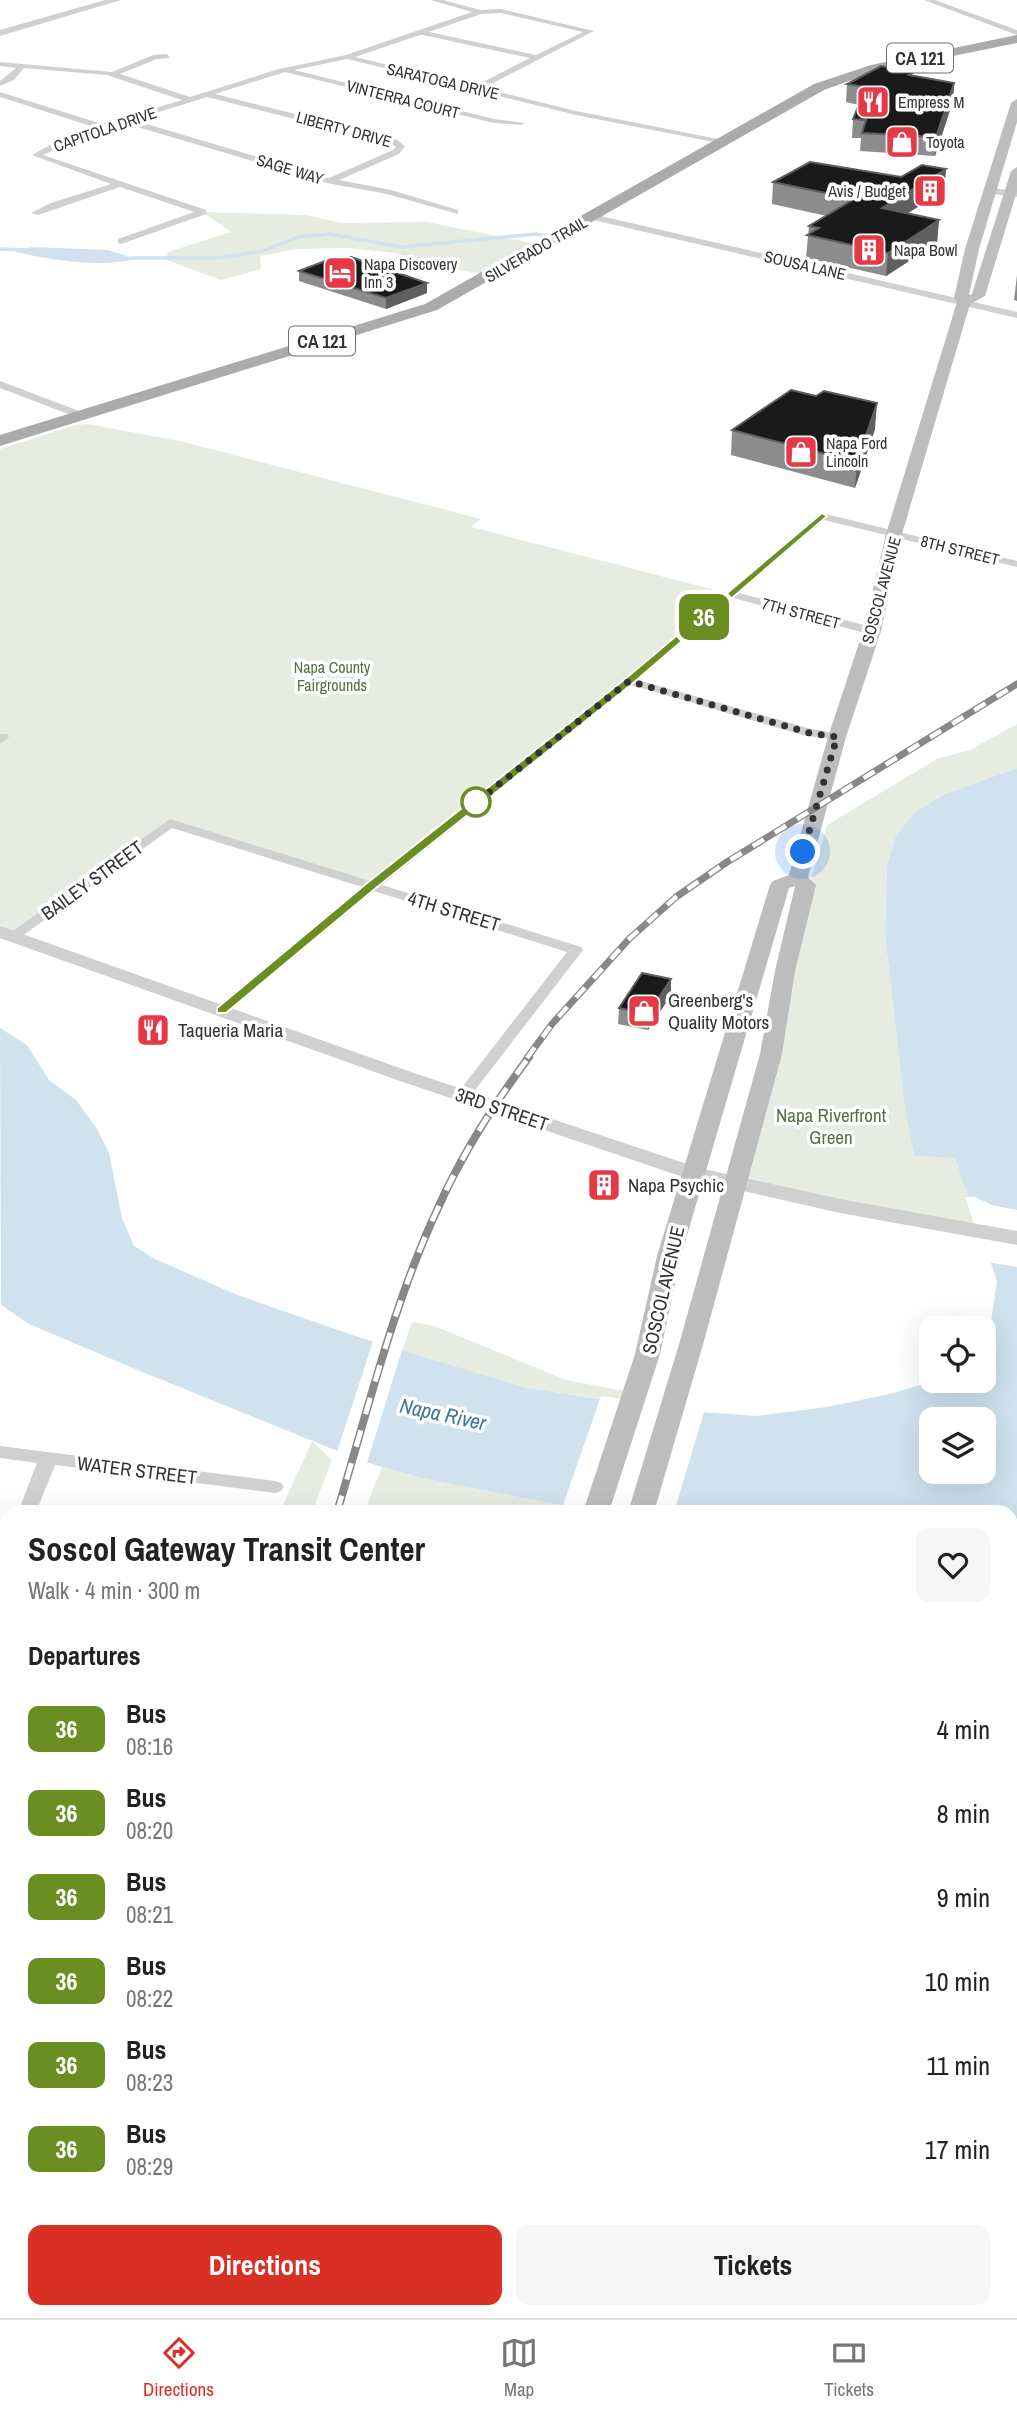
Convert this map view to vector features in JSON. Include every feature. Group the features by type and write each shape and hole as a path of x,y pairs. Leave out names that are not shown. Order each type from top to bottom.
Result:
{"main road":[{"name":"SILVERADO TRAIL","path":"0,441 418,312 467,289 829,83 871,69 1016,37"},
{"name":"SOSCOL AVENUE","path":"798,878 837,737 872,631 894,534 964,302 961,298 1017,103"},
{"name":"SOSCOL AVENUE","path":"964,302 978,296 1014,193 1017,171"},
{"name":"SOSCOL AVENUE","path":"598,1505 656,1327 669,1256 780,885 798,878"},
{"name":"SOSCOL AVENUE","path":"643,1505 675,1401 771,1054 785,971 806,885 798,878"}],"street":[{"path":"0,33 116,0"},
{"path":"435,0 480,12 501,10 590,31 475,89"},
{"path":"928,0 1016,37"},
{"name":"SARATOGA DRIVE","path":"347,57 480,12"},
{"path":"421,32 534,57"},
{"path":"113,74 156,57 167,56"},
{"name":"SARATOGA DRIVE","path":"347,57 576,113 724,141"},
{"name":"CAPITOLA DRIVE","path":"120,184 36,155 66,139 102,127 286,71 347,57"},
{"path":"0,64 90,69 191,100"},
{"path":"0,84 22,66"},
{"name":"VINTERRA COURT","path":"286,71 494,121 521,123"},
{"path":"0,94 102,127"},
{"name":"LIBERTY DRIVE","path":"208,94 393,141 401,146 396,152 330,181"},
{"name":"SAGE WAY","path":"125,121 330,181 388,192 454,212"},
{"path":"36,213 120,184 203,212 121,240"},
{"path":"990,191 1014,193"},
{"name":"SOUSA LANE","path":"593,216 1017,315"},
{"path":"0,384 83,415"},
{"name":"8TH STREET","path":"730,594 822,516 1017,564"},
{"path":"222,1010 372,886 629,681 730,594"},
{"name":"7TH STREET","path":"730,594 872,631"},
{"path":"629,681 810,733 837,737"},
{"name":"4TH STREET","path":"170,823 576,950 464,1096"},
{"name":"BAILEY STREET","path":"6,934 170,823"},
{"name":"3RD STREET","path":"6,934 464,1096 693,1173 841,1206 1017,1238"},
{"name":"WATER STREET","path":"0,1452 275,1487"},
{"path":"30,1505 48,1459"}],"green space":[{"path":"203,212 306,215 341,223 427,222 541,245 489,276 422,262 395,253 349,248 297,249 260,256 261,269 221,280 166,260 168,252 231,232"},
{"name":"Napa County Fairgrounds","path":"87,424 180,441 481,519 471,527 730,594 372,886 171,823 13,936 0,932 0,449"},
{"name":"Napa Riverfront Green","path":"1017,724 1017,768 945,794 914,813 895,837 887,866 885,935 905,1110 914,1156 955,1158 982,1231 734,1183 788,961 827,825 937,759 972,749"},
{"path":"412,1322 434,1326 566,1380 635,1393 632,1404 523,1387 402,1351"},
{"path":"312,1441 332,1460 315,1505 283,1505"},
{"path":"382,1467 421,1478 560,1505 367,1505"}],"water":[{"path":"31,247 108,250 136,259 91,263 15,252"},
{"name":"Napa River","path":"1017,768 1017,1505 560,1505 421,1478 362,1461 140,1371 29,1324 1,1305 0,1028 27,1045 49,1080 76,1100 97,1129 109,1153 122,1218 134,1246 155,1259 235,1294 358,1337 523,1387 661,1409 756,1416 827,1407 919,1385 919,1393 996,1393 996,1316 992,1316 997,1281 955,1158 914,1156 905,1110 885,935 887,866 895,837 914,813 945,794"}],"pier":[{"path":"965,1197 975,1197 992,1205 1017,1210 1017,1267 987,1262"},
{"path":"374,1338 403,1347 366,1466 336,1455"},
{"path":"601,1396 705,1409 676,1505 563,1505"}],"building":[{"path":"881,66 914,72 909,75 954,83 936,137 862,133 866,120 853,119 866,87 847,84"},
{"path":"810,162 901,177 922,165 946,169 882,208 939,220 888,253 807,235 819,228 809,226 854,199 773,182"},
{"path":"351,257 427,283 386,298 299,271 325,261 340,262"},
{"path":"791,390 816,396 824,391 877,403 857,462 732,430"},
{"path":"642,973 671,979 648,1014 619,1008"}],"waterway":[{"path":"131,258 218,258 263,251 298,237 330,234 402,247 536,234 545,236"},
{"path":"0,249 30,250"}],"railway":[{"path":"527,1058 552,1024 629,939 676,897 727,862 1017,684"},
{"path":"339,1505 394,1319 422,1244 468,1149 529,1057"}],"bus line":[{"name":"36","path":"222,1010 485,794 629,681 822,516"}],"place":[{"name":"Empress M","path":"873,102"},
{"name":"Toyota","path":"902,142"},
{"name":"Avis / Budget","path":"930,191"},
{"name":"Napa Bowl","path":"869,250"},
{"name":"Napa Discovery Inn 3","path":"340,273"},
{"name":"Napa Ford Lincoln","path":"801,452"},
{"name":"Greenberg's Quality Motors","path":"644,1011"},
{"name":"Taqueria Maria","path":"153,1030"},
{"name":"Napa Psychic","path":"604,1185"}],"route":[{"path":"476,802 473,805 629,681 810,733 837,737 803,852"}]}
